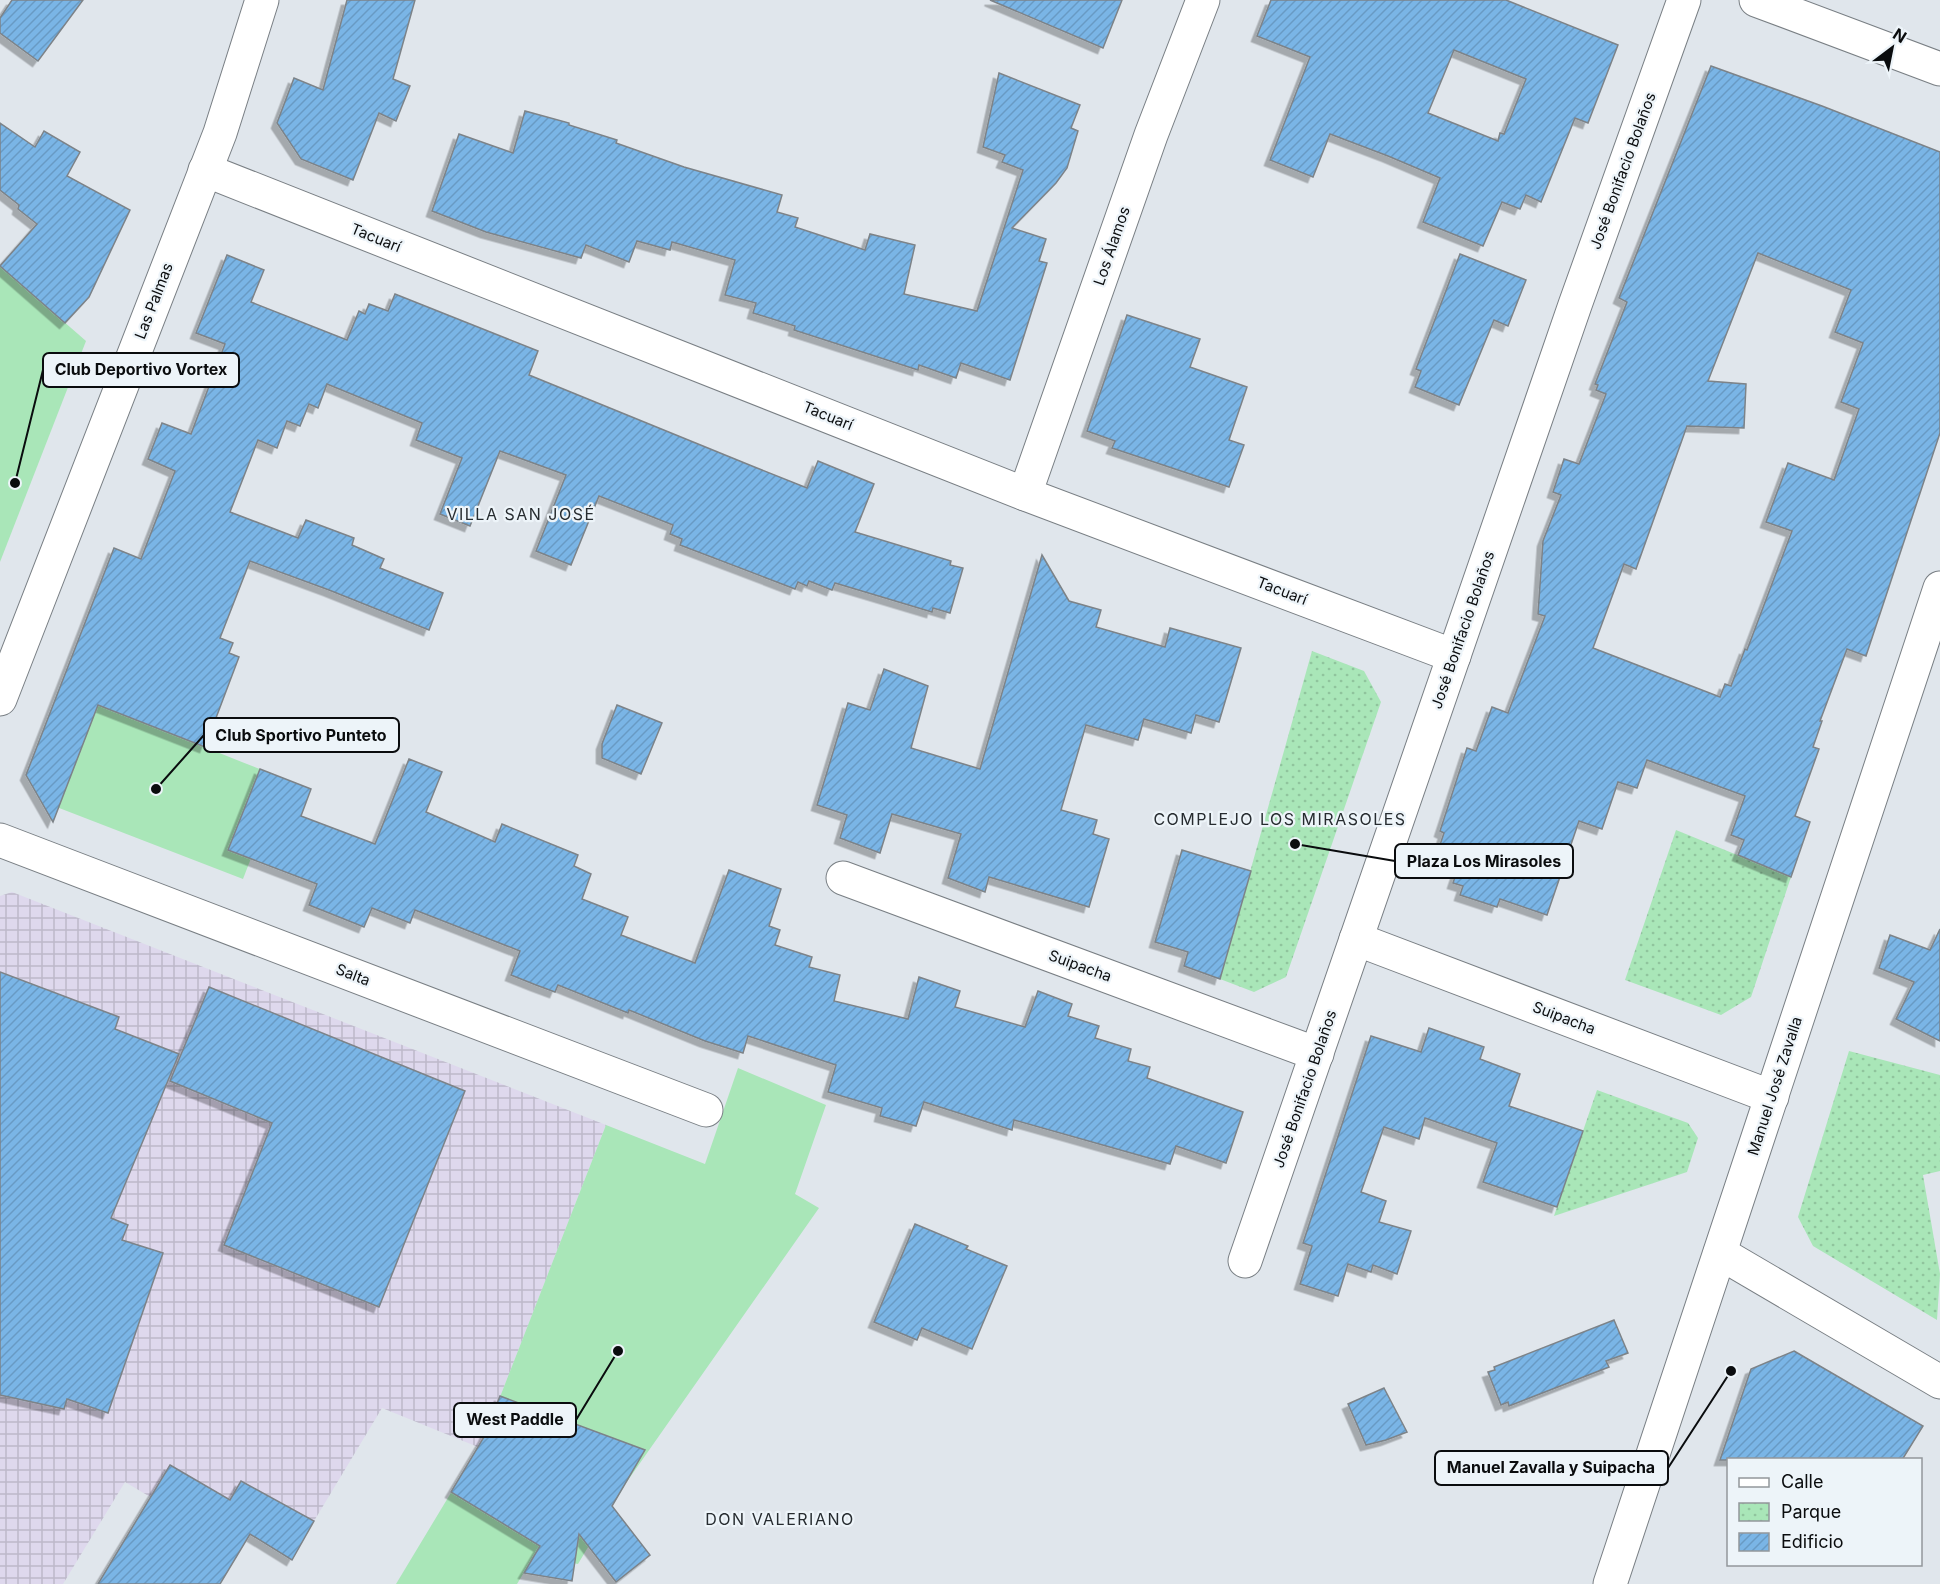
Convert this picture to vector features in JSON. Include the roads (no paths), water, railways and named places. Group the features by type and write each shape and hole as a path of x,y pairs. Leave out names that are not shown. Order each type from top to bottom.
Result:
{"street":[{"name":"Las Palmas","path":"0,699 220,133 262,0"},
{"name":"Los Álamos","path":"1025,494 1151,135 1203,0"},
{"name":"José Bonifacio Bolaños","path":"1245,1261 1579,294 1684,0"},
{"path":"1756,0 1940,69"},
{"name":"Tacuarí","path":"205,170 1025,494 1454,656"},
{"name":"Manuel José Zavalla","path":"1611,1584 1940,588"},
{"name":"Salta","path":"0,840 706,1110"},
{"name":"Suipacha","path":"843,878 1317,1054"},
{"name":"Suipacha","path":"1356,939 1772,1097"},
{"path":"1720,1253 1940,1382"}],"place":[{"name":"Club Deportivo Vortex","path":"15,483"},
{"name":"Club Sportivo Punteto","path":"156,789"},
{"name":"Plaza Los Mirasoles","path":"1295,844"},
{"name":"West Paddle","path":"618,1351"},
{"name":"Manuel Zavalla y Suipacha","path":"1731,1371"}],"district":[{"name":"VILLA SAN JOSÉ","path":"521,514"},
{"name":"COMPLEJO LOS MIRASOLES","path":"1280,819"},
{"name":"DON VALERIANO","path":"780,1519"}]}
